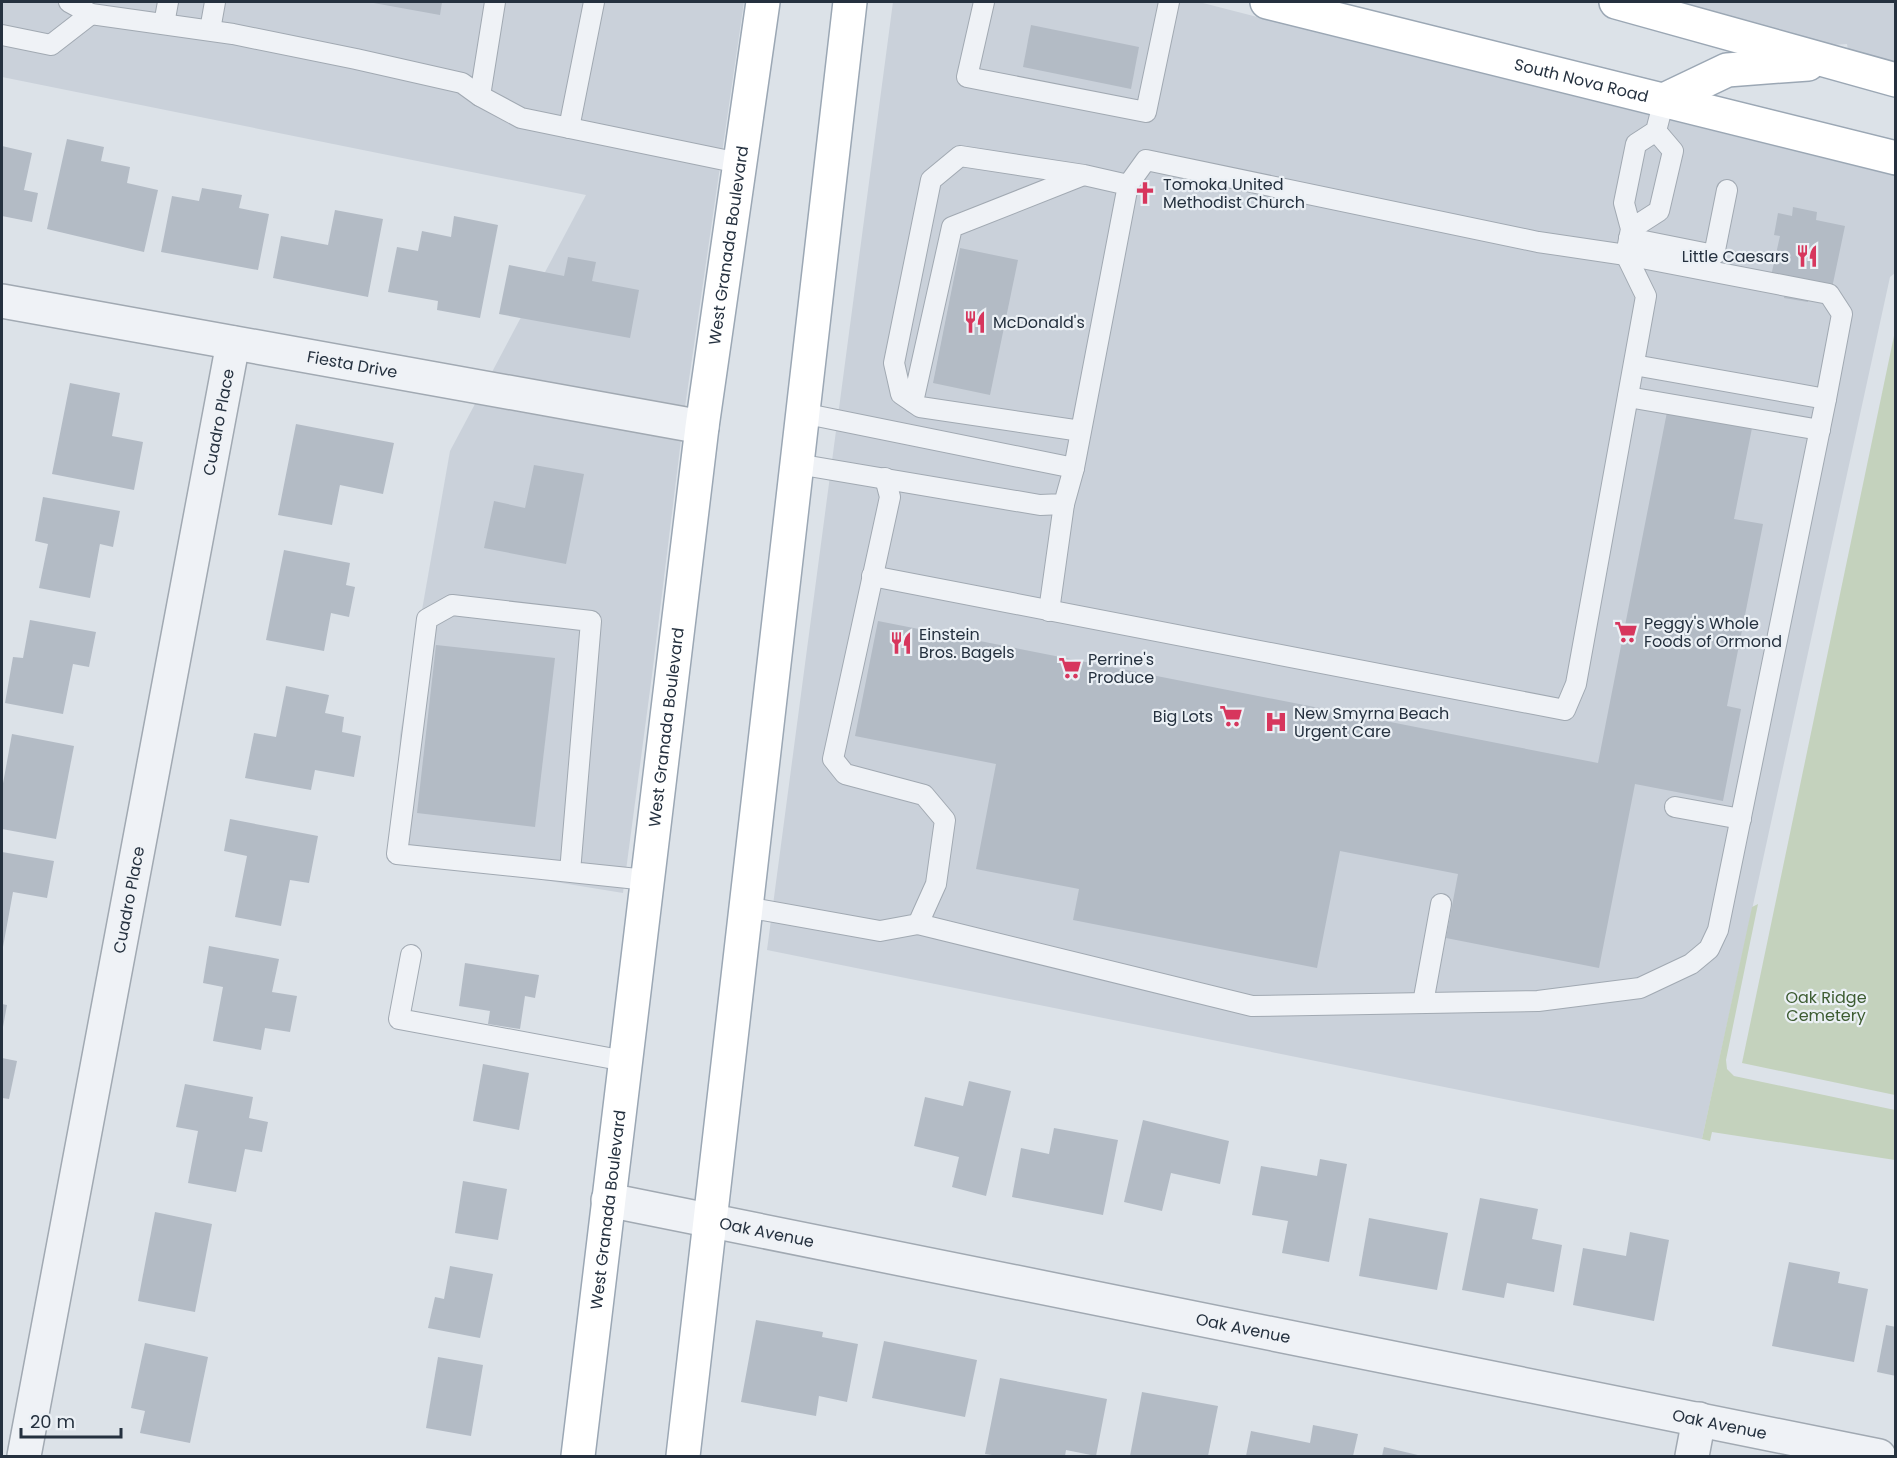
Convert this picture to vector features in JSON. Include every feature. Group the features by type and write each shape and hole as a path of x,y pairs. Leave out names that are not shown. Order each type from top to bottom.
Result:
{"main road":[{"name":"West Granada Boulevard","path":"578,1456 702,427 763,2"},
{"path":"683,1456 850,2"},
{"name":"South Nova Road","path":"1267,2 1896,158"},
{"path":"1616,2 1680,10 1830,62 1896,80"},
{"path":"1664,100 1727,70 1830,62"}],"street":[{"name":"Fiesta Drive","path":"2,301 702,427"},
{"name":"Cuadro Place","path":"24,1456 233,343"},
{"name":"Oak Avenue","path":"608,1200 1879,1456"},
{"path":"1692,1456 1699,1419"}],"lane":[{"path":"69,2 91,14 210,30 462,83 480,96 521,117 739,163"},
{"path":"164,24 168,2"},
{"path":"210,30 215,2"},
{"path":"480,96 495,2"},
{"path":"569,128 594,2"},
{"path":"984,2 967,77 1146,112 1169,2"},
{"path":"2,35 51,45 91,14"},
{"path":"872,576 1565,710 1576,684 1646,296 1629,241 1624,203 1636,144 1656,131 1664,100"},
{"path":"1629,241 1659,211 1673,151 1656,131"},
{"path":"1081,431 920,407 901,394 894,363 931,180 960,156 1084,175 1128,185"},
{"path":"1049,610 1065,504 1074,468 1128,185 1146,160 1538,242 1629,241 1714,255 1728,190"},
{"path":"914,402 952,227 1084,175"},
{"path":"746,908 880,931 918,924 1252,1006 1538,1001 1640,988 1692,964 1709,949 1718,930 1842,314 1829,294 1629,241"},
{"path":"1634,364 1826,399"},
{"path":"1628,397 1820,430"},
{"path":"802,414 1074,468"},
{"path":"797,464 1040,505 1065,504"},
{"path":"885,478 890,497 833,759 845,774 924,795 945,819 936,884 918,924"},
{"path":"570,872 591,621 452,605 427,619 397,854 570,872 647,880"},
{"path":"1675,807 1740,819"},
{"path":"1424,1003 1441,904"},
{"path":"411,955 399,1019 625,1061"}],"shaded area":[{"path":"2,2 744,2 685,407 492,372 586,195 2,77"},
{"path":"893,2 1199,2 1895,176 1895,273 1890,277 1702,1139 767,950"},
{"path":"1678,2 1895,2 1895,62 1848,50 1847,44 1832,45"},
{"path":"475,404 681,440 623,893 395,856 400,735 450,451"}],"green space":[{"name":"Oak Ridge Cemetery","path":"1895,331 1896,1095 1742,1063"},
{"path":"1758,904 1726,1060 1727,1069 1734,1076 1895,1110 1895,1160 1712,1132 1710,1141 1702,1139 1752,907"}],"building":[{"path":"368,2 442,2 440,15"},
{"path":"1031,25 1139,47 1131,89 1023,67"},
{"path":"67,139 104,147 101,161 130,167 127,183 158,190 144,252 47,229"},
{"path":"2,146 32,153 24,190 38,193 32,222 2,216"},
{"path":"202,188 242,195 239,208 269,214 258,270 161,252 172,196 199,201"},
{"name":"Little Caesars","path":"1793,207 1817,212 1816,220 1845,226 1832,288 1812,284 1808,302 1784,298 1788,279 1771,276 1780,236 1774,235 1778,213 1792,216"},
{"path":"335,210 383,219 368,297 273,278 281,236 328,245"},
{"path":"454,216 498,225 480,318 437,310 438,301 388,292 397,247 418,251 422,231 451,237"},
{"name":"McDonald's","path":"960,248 1018,260 990,395 933,383"},
{"path":"568,257 596,262 592,281 639,290 630,338 499,314 509,265 564,276"},
{"path":"70,383 120,393 112,436 143,442 134,490 52,474"},
{"path":"1667,412 1752,428 1734,519 1763,524 1727,706 1741,709 1723,801 1635,784 1599,968 1446,938 1458,874 1340,851 1317,968 1073,920 1079,889 976,869 996,764 855,736 878,621 1598,763"},
{"path":"296,424 394,443 383,494 340,485 332,525 278,515"},
{"path":"534,465 584,474 566,564 484,548 494,501 525,508"},
{"path":"43,497 120,511 113,547 100,544 90,598 39,588 48,544 35,541"},
{"path":"284,550 350,563 346,585 355,587 349,617 331,613 324,651 266,640"},
{"path":"30,620 96,632 89,667 73,664 63,714 5,703 13,657 23,658"},
{"path":"436,645 555,658 535,827 417,813"},
{"path":"286,686 329,695 325,713 344,717 342,732 361,736 354,777 315,770 311,790 245,778 254,733 276,737"},
{"path":"12,734 74,746 56,839 2,829 2,789"},
{"path":"230,819 318,836 309,883 290,880 281,926 235,917 247,856 224,851"},
{"path":"2,852 54,861 47,898 13,892 3,947"},
{"path":"209,946 279,959 272,992 297,996 290,1032 265,1028 261,1050 213,1041 223,987 203,983"},
{"path":"465,963 539,975 535,998 525,996 520,1029 488,1024 490,1011 459,1006"},
{"path":"2,1004 7,1005 3,1027 2,1027"},
{"path":"2,1058 17,1061 9,1099 2,1098"},
{"path":"483,1064 529,1073 519,1130 473,1121"},
{"path":"969,1081 1011,1091 986,1196 952,1187 959,1157 914,1146 925,1097 963,1106"},
{"path":"185,1084 253,1097 249,1118 268,1122 262,1152 245,1149 236,1192 188,1183 198,1131 176,1127"},
{"path":"1143,1120 1229,1141 1220,1184 1171,1173 1162,1211 1124,1202"},
{"path":"1054,1128 1118,1140 1103,1215 1012,1197 1021,1148 1049,1154"},
{"path":"1320,1159 1347,1164 1329,1262 1282,1253 1288,1221 1252,1215 1261,1166 1317,1176"},
{"path":"463,1181 507,1189 498,1240 455,1233"},
{"path":"1480,1198 1538,1209 1532,1239 1562,1245 1554,1292 1507,1283 1504,1298 1462,1290"},
{"path":"155,1212 212,1224 195,1312 138,1301"},
{"path":"1369,1218 1448,1233 1437,1290 1359,1276"},
{"path":"1630,1232 1669,1240 1654,1321 1573,1305 1583,1248 1626,1256"},
{"path":"1789,1262 1840,1272 1838,1283 1868,1289 1854,1362 1772,1346"},
{"path":"450,1266 493,1274 480,1338 428,1328 435,1297 444,1299"},
{"path":"756,1320 823,1332 822,1337 858,1344 847,1402 819,1396 816,1416 741,1402"},
{"path":"1886,1325 1896,1327 1896,1376 1877,1372"},
{"path":"884,1341 977,1360 965,1417 872,1398"},
{"path":"145,1343 208,1357 190,1443 140,1433 145,1411 131,1408"},
{"path":"438,1357 483,1365 471,1436 426,1428"},
{"path":"1000,1378 1107,1399 1096,1456 1066,1450 1065,1456 985,1454"},
{"path":"1142,1392 1218,1406 1208,1456 1130,1456"},
{"path":"1313,1425 1358,1434 1353,1456 1246,1456 1251,1431 1310,1443"},
{"path":"1384,1447 1422,1456 1382,1456"}],"place":[{"name":"Tomoka United Methodist Church","path":"1145,193"},
{"name":"Little Caesars","path":"1807,256"},
{"name":"McDonald's","path":"975,322"},
{"name":"Peggy's Whole Foods of Ormond","path":"1626,632"},
{"name":"Einstein Bros. Bagels","path":"901,643"},
{"name":"Perrine's Produce","path":"1070,668"},
{"name":"Big Lots","path":"1231,716"},
{"name":"New Smyrna Beach Urgent Care","path":"1276,722"}]}
